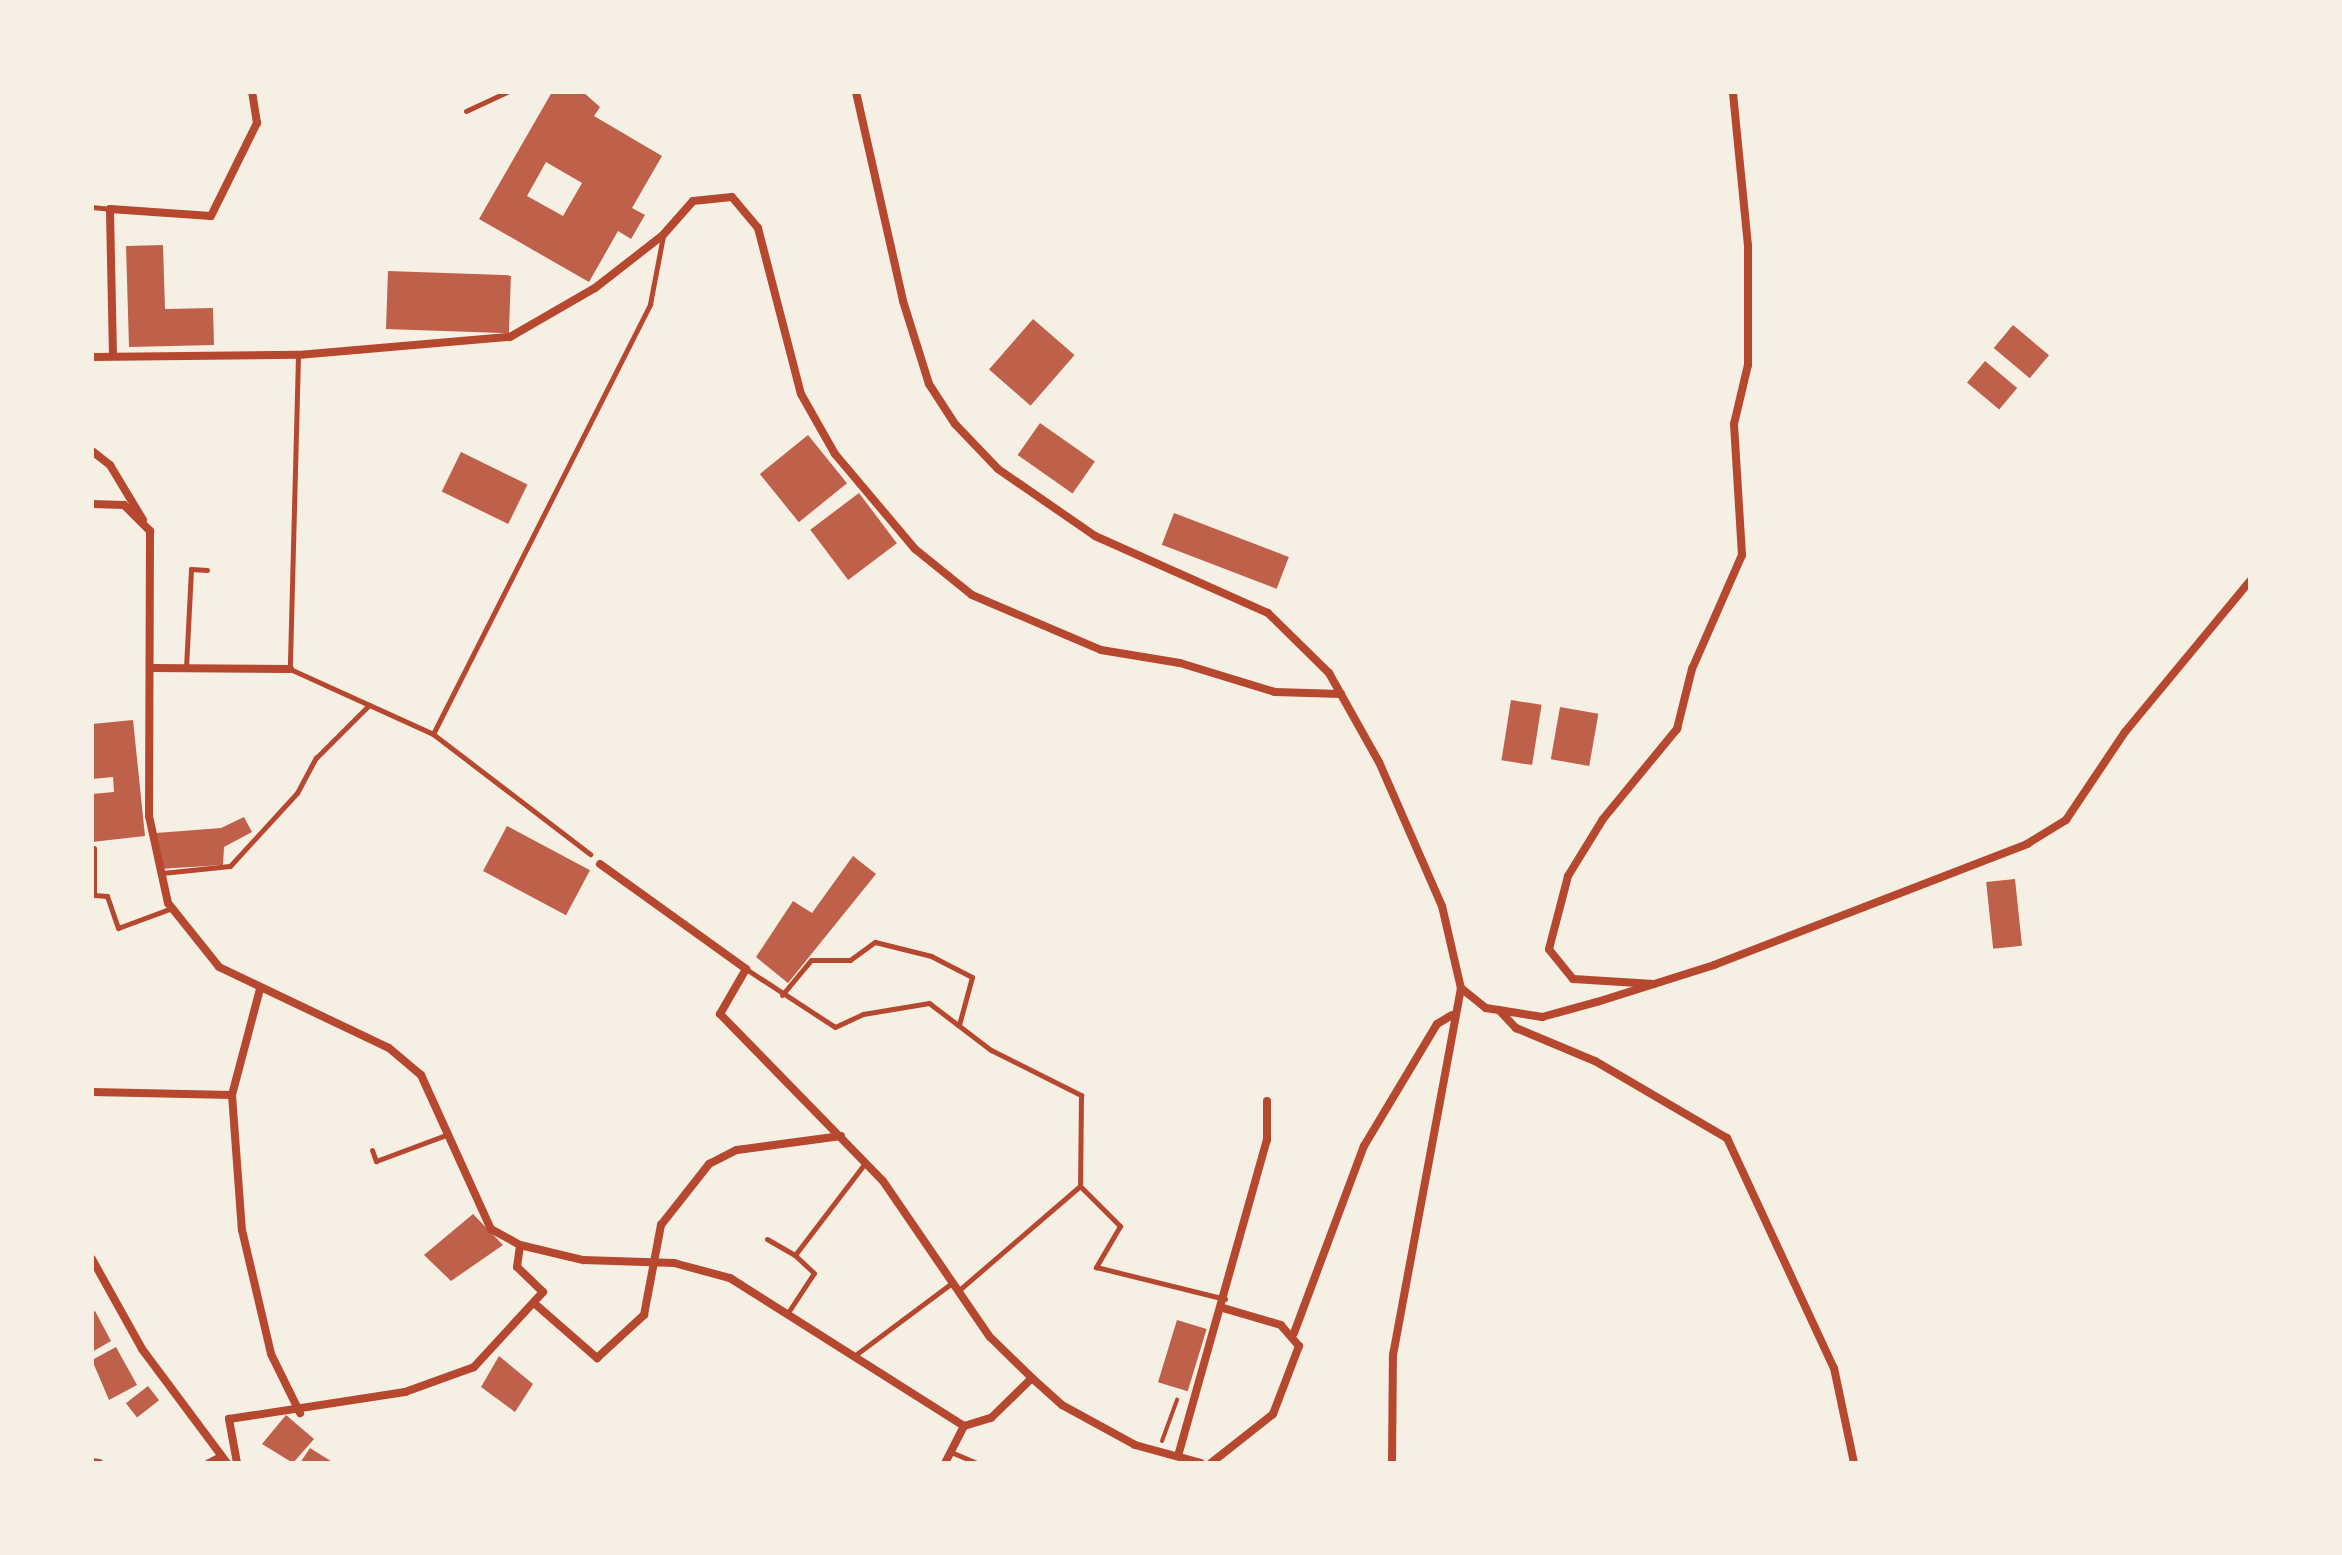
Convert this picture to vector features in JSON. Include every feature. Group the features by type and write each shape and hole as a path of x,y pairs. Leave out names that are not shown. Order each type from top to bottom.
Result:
{"street":[{"path":"113,355 110,209 211,216 257,123 252,92"},
{"path":"856,92 903,301 929,384 955,424 998,469 1095,536 1268,613 1341,694 1442,906 1461,988 1452,1015 1393,1355 1392,1463"},
{"path":"1654,984 1573,979 1549,949 1575,862 1677,729 1692,669 1742,555 1734,424 1748,365 1748,246 1733,92"},
{"path":"92,357 298,355 510,337 595,288 663,235 706,195 732,197 747,208 771,269 801,394 835,454 915,549 972,595 1101,650 1180,663 1275,692 1341,694"},
{"path":"92,451 110,465 150,531 149,816 158,873 172,908 219,967 405,1061 421,1075 476,1208 491,1229 520,1245 649,1265 674,1263 730,1278 789,1311 964,1426"},
{"path":"92,504 124,505 150,531"},
{"path":"1499,1010 1542,1017 1654,984 2027,844 2066,820 2125,732 2250,581"},
{"path":"151,668 290,669"},
{"path":"600,864 701,931 746,969 720,1014 841,1136 921,1228 990,1337 1062,1405 1135,1445 1201,1463"},
{"path":"1461,988 1499,1010 1516,1028 1595,1061 1727,1138 1834,1368 1854,1463"},
{"path":"260,989 232,1095 249,1268 271,1354 300,1413"},
{"path":"1211,1463 1273,1414 1299,1346 1294,1333 1364,1146 1437,1024 1452,1015"},
{"path":"92,1092 232,1095"},
{"path":"1178,1456 1224,1304 1267,1140 1267,1101"},
{"path":"534,1303 597,1358 644,1315 649,1265 661,1225 720,1155 841,1136"},
{"path":"237,1463 229,1419 251,1413 300,1413 405,1392 474,1367 543,1292 517,1267 520,1245"},
{"path":"92,1259 142,1349 224,1460 209,1463"},
{"path":"1224,1304 1294,1333"},
{"path":"945,1463 964,1426 991,1418 1032,1378"},
{"path":"92,1462 99,1463"}],"lane":[{"path":"466,111 507,92"},
{"path":"92,207 110,209"},
{"path":"433,734 650,304 663,235"},
{"path":"298,355 290,669 433,734 590,854"},
{"path":"186,668 191,569 207,570"},
{"path":"158,873 230,866 369,705"},
{"path":"94,848 94,895 107,896 118,928 172,908"},
{"path":"782,995 811,960 850,960 875,942 931,956 972,977 959,1025"},
{"path":"746,969 835,1027 863,1014 929,1003 991,1050 1081,1095 1080,1186 1120,1226 1096,1267 1224,1304"},
{"path":"372,1150 376,1161 446,1135"},
{"path":"795,1255 865,1163"},
{"path":"854,1356 956,1286 1080,1186"},
{"path":"767,1239 795,1255 814,1273 789,1311"},
{"path":"951,1452 977,1463"}],"path":[{"path":"1161,1442 1178,1398"}],"building":[{"path":"552,92 583,92 600,107 594,116 662,156 632,208 645,215 631,239 618,231 589,282 479,219","holes":["546,162 582,183 563,216 527,196"]},
{"path":"163,245 165,309 213,308 214,345 129,347 126,246"},
{"path":"388,271 511,275 509,333 386,329"},
{"path":"1033,319 1075,355 1031,406 989,370"},
{"path":"2013,325 2049,355 2030,378 1994,348"},
{"path":"1985,361 2017,388 1999,409 1967,382"},
{"path":"1040,423 1095,461 1073,493 1018,455"},
{"path":"808,435 847,483 799,522 760,474"},
{"path":"461,452 528,484 508,524 442,492"},
{"path":"859,493 897,543 848,580 810,530"},
{"path":"1174,513 1289,557 1277,589 1162,545"},
{"path":"1511,700 1542,705 1532,765 1501,760"},
{"path":"1560,707 1598,714 1589,766 1551,759"},
{"path":"133,720 145,836 92,842 92,794 114,792 113,777 92,779 92,724"},
{"path":"244,817 252,832 224,847 223,865 159,869 156,833 221,828"},
{"path":"507,826 590,870 566,915 483,871"},
{"path":"853,856 876,874 788,983 756,957 793,901 812,913"},
{"path":"2015,879 2022,946 1993,949 1986,882"},
{"path":"473,1214 503,1245 451,1281 424,1255"},
{"path":"95,1311 111,1341 92,1352 92,1313"},
{"path":"1177,1320 1207,1329 1188,1391 1158,1382"},
{"path":"116,1347 137,1385 109,1400 92,1360"},
{"path":"499,1356 533,1384 515,1412 481,1387"},
{"path":"148,1386 159,1400 137,1417 126,1403"},
{"path":"286,1415 314,1439 293,1463 262,1444"},
{"path":"310,1448 334,1463 300,1463"}]}
